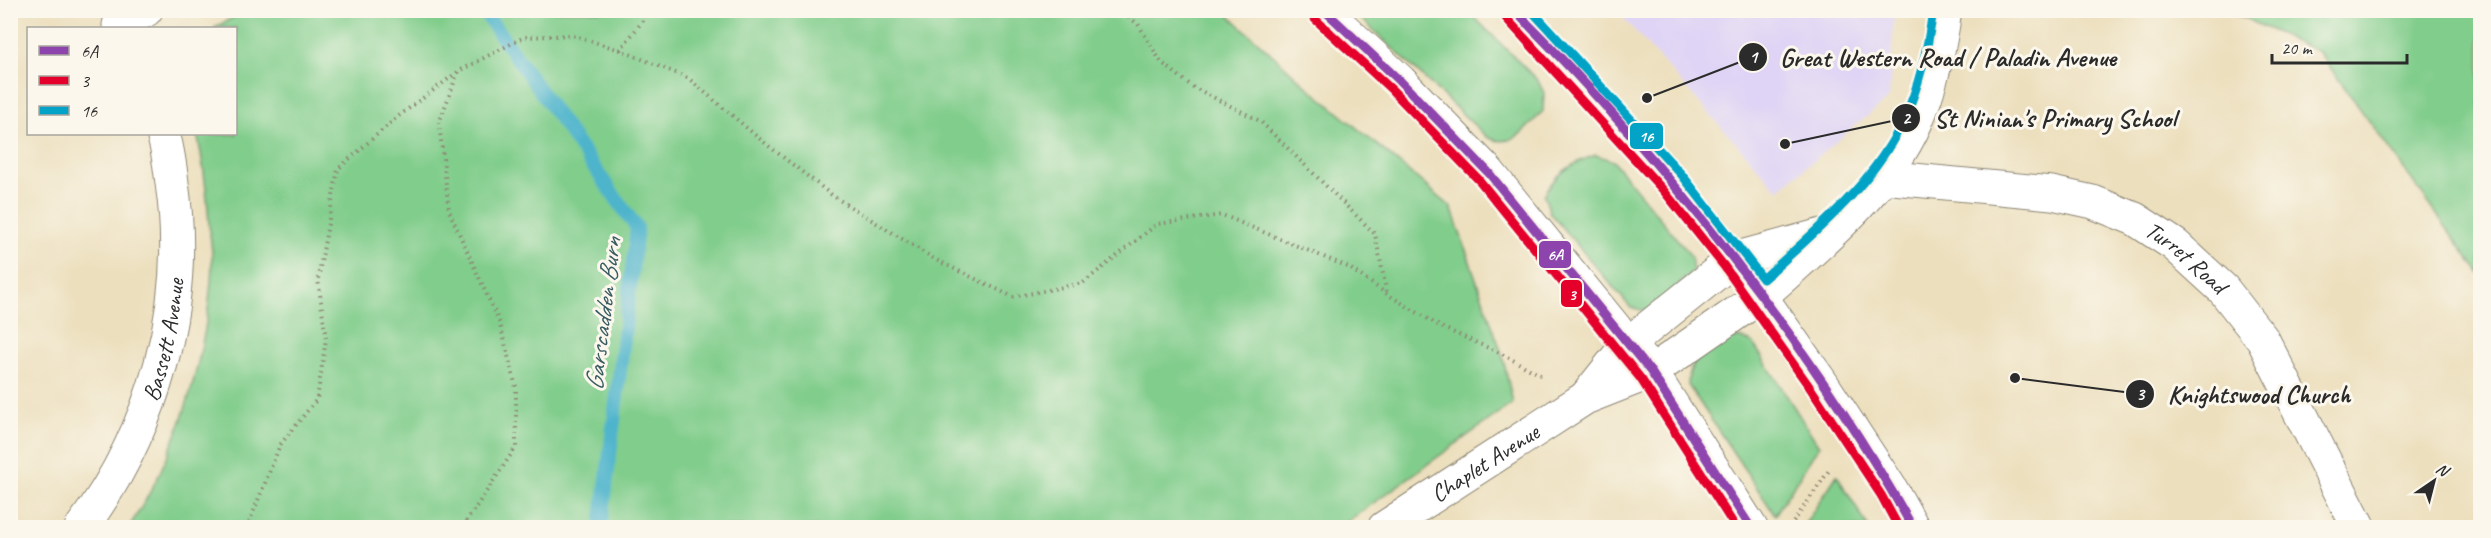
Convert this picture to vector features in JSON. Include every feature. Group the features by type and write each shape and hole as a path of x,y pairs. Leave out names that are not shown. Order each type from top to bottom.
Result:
{"street":[{"path":"1323,10 1400,81 1488,172 1651,372 1751,528"},
{"path":"1514,10 1673,183 1734,259 1891,489 1913,528"},
{"name":"Chaplet Avenue","path":"1384,528 1585,398 1651,372 1761,296 1833,232 1882,177 1915,123 1929,84 1941,39 1945,10"},
{"name":"Bassett Avenue","path":"81,528 99,504 123,464 144,418 158,374 171,310 178,251 174,197 163,135"},
{"name":"Turret Road","path":"1882,177 2052,193 2094,202 2135,219 2175,245 2223,289 2263,340 2359,528"},
{"path":"1734,259 1833,232"},
{"name":"Chaplet Avenue","path":"1585,398 1629,343 1734,259"}],"path":[{"path":"620,50 645,18 647,10"},
{"path":"1119,10 1138,24 1161,62 1193,87 1260,121 1375,234 1387,294"},
{"path":"247,528 280,445 317,399 326,339 318,279 338,169 396,118 459,71 524,37 572,35 620,50 688,78 761,140 833,196 936,260 1013,297 1083,283 1157,224 1222,215 1348,267 1442,327 1502,354"},
{"path":"459,71 439,123 449,211 500,324 516,387 516,447 464,525 459,528"},
{"path":"1790,528 1854,434"}],"shaded area":[{"path":"1617,11 1894,11 1889,98 1778,190"}],"green space":[{"path":"245,11 1224,11 1308,87 1451,207 1502,354 1513,403 1340,527 129,527 162,468 176,435 197,367 204,333 212,249 205,179 197,135 237,135 237,27 216,27"},
{"path":"1353,11 1468,11 1538,81 1544,93 1543,111 1525,130 1512,139 1505,141 1487,137"},
{"path":"2229,11 2480,11 2480,274 2319,52"},
{"path":"1596,155 1613,161 1691,256 1693,272 1648,311 1631,308 1550,213 1544,195 1559,175 1572,165"},
{"path":"1730,338 1741,338 1753,343 1819,446 1775,515 1688,385 1689,375 1696,361 1707,351"},
{"path":"1837,475 1868,527 1803,527"}],"waterway":[{"name":"Garscadden Burn","path":"483,10 637,228 601,528"}],"transit line":[{"name":"6A","path":"1324,10 1400,81 1488,172 1651,372 1751,528"},
{"name":"6A","path":"1514,10 1626,129 1731,256 1781,322 1828,390 1872,458 1913,528"},
{"name":"16","path":"1531,10 1682,175 1763,279 1843,205 1878,163 1892,141 1905,117 1919,78 1933,10"},
{"name":"3","path":"1506,18 1664,191 1724,266 1811,389 1881,495 1899,528"},
{"name":"3","path":"1315,19 1392,90 1479,180 1641,379 1736,528"}],"place":[{"name":"Great Western Road / Paladin Avenue","path":"1647,98"},
{"name":"St Ninian's Primary School","path":"1785,144"},
{"name":"Knightswood Church","path":"2015,378"}]}
